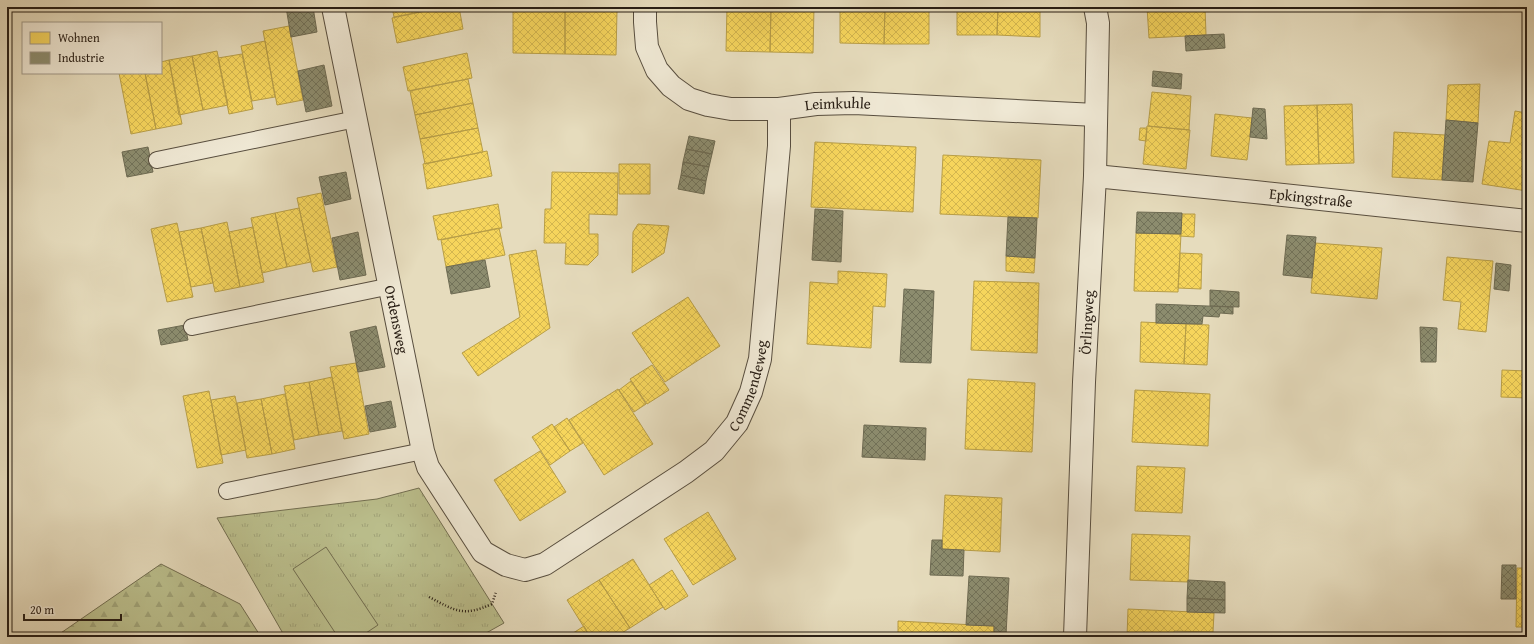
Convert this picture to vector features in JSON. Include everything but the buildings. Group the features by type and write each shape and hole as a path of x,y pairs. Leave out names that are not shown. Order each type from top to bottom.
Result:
{"street":[{"name":"Ordensweg","path":"333,7 391,286 423,451 428,467 483,552 506,565 525,570 545,564"},
{"name":"Leimkuhle","path":"645,7 647,47 657,70 671,86 689,99 708,105 731,109 779,109 816,104 854,103 1096,115"},
{"name":"Örlingweg","path":"1075,637 1084,382 1095,176 1098,23 1095,7"},
{"name":"Commendeweg","path":"545,564 686,472 714,451 737,423 751,392 760,359 779,146 779,109"},
{"name":"Epkingstraße","path":"1095,176 1527,221"}],"lane":[{"path":"157,160 356,119"},
{"path":"192,327 391,286"},
{"path":"227,491 423,451"}],"path":[{"path":"429,597 454,610 476,612 492,604 506,565"}],"green space":[{"path":"419,488 504,623 479,637 285,637 217,518 377,499"},
{"path":"326,547 378,625 360,637 338,637 293,569"},
{"path":"161,564 240,604 261,637 55,637"}]}
